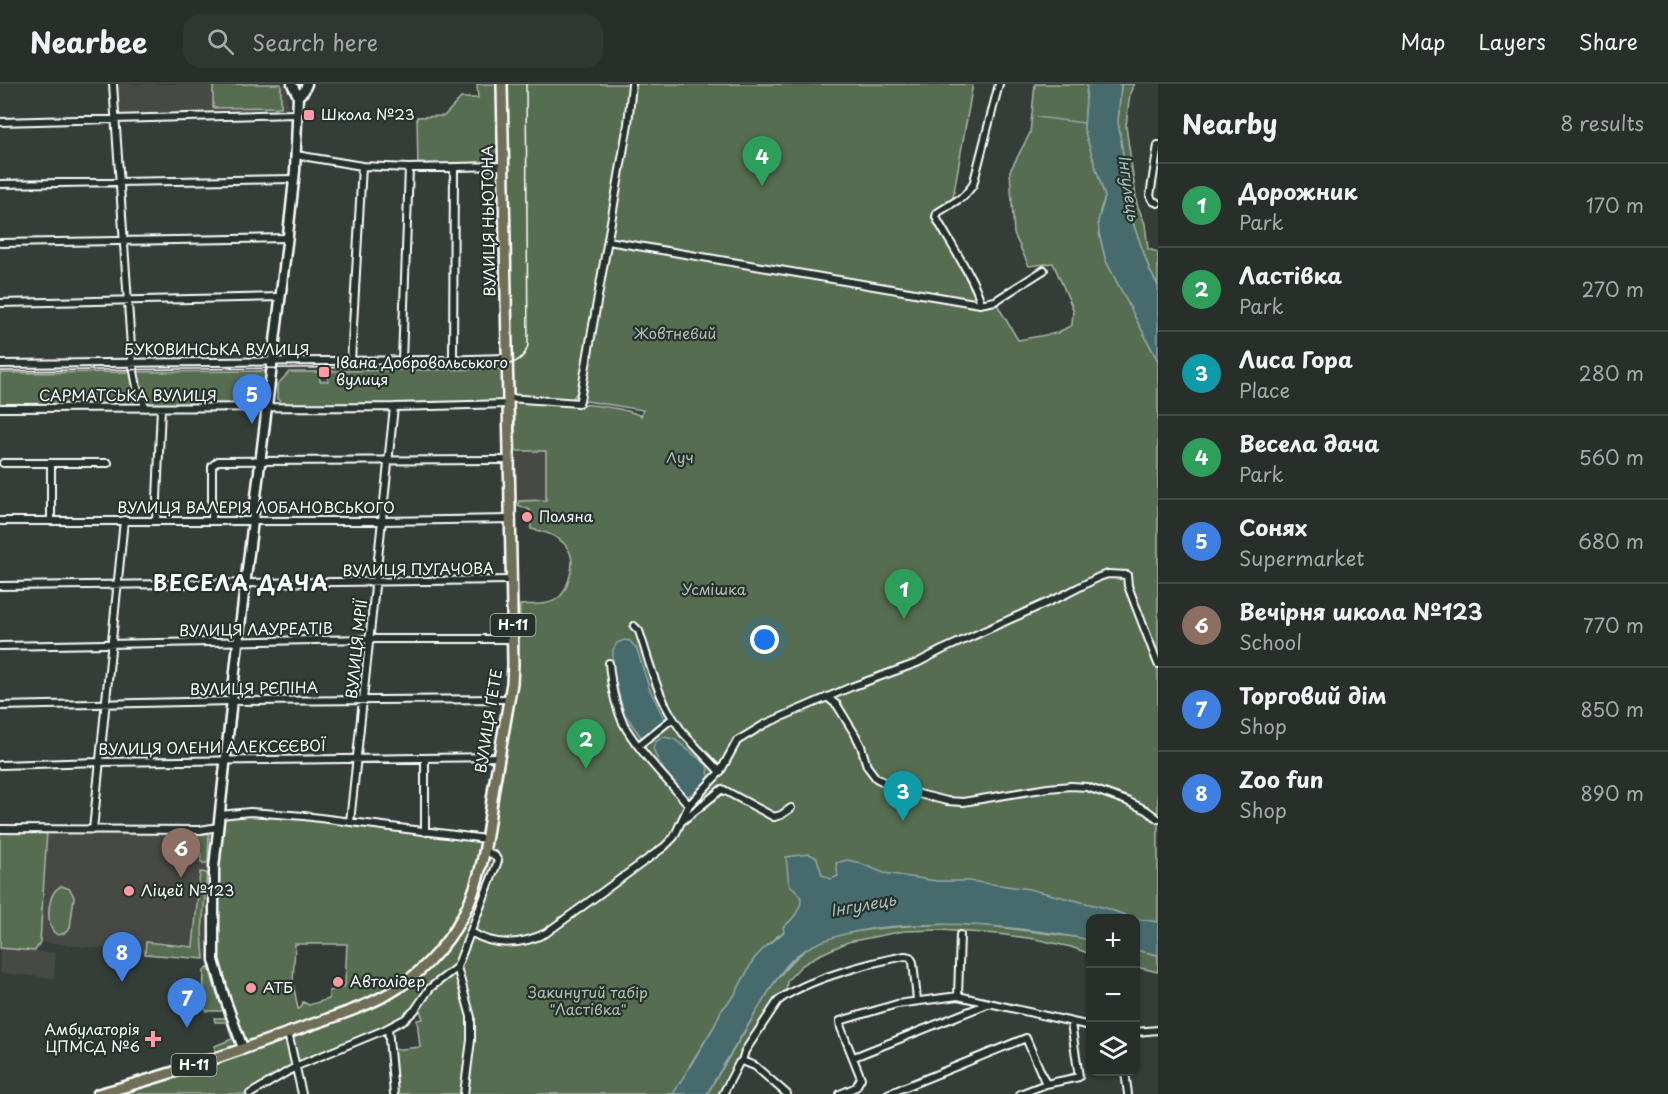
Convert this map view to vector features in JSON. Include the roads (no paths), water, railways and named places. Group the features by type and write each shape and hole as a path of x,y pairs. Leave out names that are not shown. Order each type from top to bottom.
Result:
{"main road":[{"name":"ВУЛИЦЯ НЬЮТОНА","path":"502,84 507,358"},
{"name":"ВУЛИЦЯ ҐЕТЕ","path":"484,850 513,664 512,519 507,358"},
{"name":"Н-11","path":"98,1094 112,1092 288,1033 366,1005 401,986 448,939 462,916 474,889 484,850"}],"street":[{"path":"113,84 132,361 137,387 146,408"},
{"path":"243,1048 214,960 214,886 219,815 238,643 294,178 298,96 292,84"},
{"path":"298,96 307,84"},
{"path":"632,84 628,124 608,241 980,304 995,301 1044,270"},
{"path":"980,304 981,298 975,285 936,217 937,213 964,196 973,185 999,84"},
{"path":"0,122 297,114"},
{"path":"1158,145 1150,196 1158,203"},
{"path":"296,155 362,166 409,168 503,166"},
{"path":"351,361 362,166"},
{"path":"453,359 454,167"},
{"path":"402,360 409,168"},
{"path":"0,184 294,178"},
{"path":"0,243 288,238"},
{"name":"САРМАТСЬКА ВУЛИЦЯ","path":"0,408 394,407 508,401 579,402 608,241"},
{"path":"0,303 281,297"},
{"name":"БУКОВИНСЬКА ВУЛИЦЯ","path":"0,364 507,358"},
{"name":"ВУЛИЦЯ МРІЇ","path":"350,822 394,407"},
{"path":"156,521 161,408"},
{"path":"212,520 212,466 214,462 510,460"},
{"path":"3,463 108,463"},
{"path":"51,463 51,520"},
{"name":"ВУЛИЦЯ ВАЛЕРІЯ ЛОБАНОВСЬКОГО","path":"0,521 512,519"},
{"path":"93,830 124,520"},
{"path":"471,932 488,940 518,943 546,933 664,847 674,837 689,806 720,772 733,748 743,736 827,697 917,663 1064,595 1089,581 1108,574 1127,575 1128,586 1158,664"},
{"name":"ВУЛИЦЯ ПУГАЧОВА","path":"0,586 512,580"},
{"path":"634,626 639,631 656,682 673,718 683,733 720,772"},
{"name":"ВУЛИЦЯ ЛАУРЕАТІВ","path":"0,646 369,639 513,639"},
{"path":"609,663 616,705 626,729 689,806"},
{"path":"827,697 837,705 856,736 867,766 876,778 895,788 947,801 963,802 1071,786 1087,787 1146,810 1158,819"},
{"name":"ВУЛИЦЯ РЄПІНА","path":"0,706 232,701 509,699"},
{"path":"639,745 673,718"},
{"name":"ВУЛИЦЯ ОЛЕНИ АЛЕКСЄЄВОЇ","path":"0,765 499,757"},
{"path":"425,758 425,832"},
{"path":"681,822 724,789 774,817 791,808"},
{"path":"219,815 250,812 273,813 486,840"},
{"path":"0,829 200,830 218,827"},
{"path":"464,1094 471,1040 471,1017 457,967 498,861 495,856 484,850"},
{"path":"958,996 960,935"},
{"path":"723,1094 742,1061 745,1051 778,1001 786,994 852,969 908,956 913,962 917,1000"},
{"path":"250,1094 297,1066 388,1028 410,1015 430,988 457,967"},
{"path":"844,1093 858,1085 861,1078 840,1028 840,1021 844,1018 917,1000 958,996 1086,1025"},
{"path":"854,1057 990,1003"},
{"path":"1020,1094 1046,1084 1079,1077 1071,1023"},
{"path":"388,1028 394,1094"},
{"path":"1140,1032 1158,1030"},
{"path":"288,1033 302,1094"},
{"path":"888,1094 1026,1038 1046,1084"},
{"path":"742,1061 755,1066 787,1094"},
{"path":"1126,1076 1128,1094"}],"water":[{"path":"1087,84 1121,84 1118,122 1134,226 1150,271 1158,286 1158,361 1106,261 1098,221 1105,197 1084,129"},
{"path":"624,640 630,641 637,649 649,688 665,720 647,735 641,737 624,713 612,669 613,650 617,643"},
{"path":"663,737 674,739 707,765 709,777 692,795 684,796 670,780 659,762 653,748 656,742"},
{"name":"Інгулець","path":"809,854 817,858 822,875 831,879 838,876 836,863 847,860 884,873 937,881 969,881 1029,889 1122,914 1086,914 1086,939 1022,929 938,924 857,931 823,941 796,956 784,968 707,1094 673,1094 715,1025 721,1011 734,996 754,959 784,932 783,927 794,917 801,903 799,894 789,884 786,857"},
{"path":"1140,919 1158,922 1158,955 1140,951"}],"waterway":[{"path":"1037,117 1084,123"}],"tram line":[{"path":"0,371 498,366 518,361 528,345 526,84"}],"place":[{"name":"Школа №23","path":"309,115"},
{"name":"Весела дача","path":"762,186"},
{"name":"Івана Добровольського вулиця","path":"324,372"},
{"name":"Сонях","path":"252,424"},
{"name":"Поляна","path":"527,517"},
{"name":"Дорожник","path":"904,619"},
{"name":"Ластівка","path":"586,769"},
{"name":"Лиса Гора","path":"903,821"},
{"name":"Вечірня школа №123","path":"181,878"},
{"name":"Ліцей №123","path":"129,891"},
{"name":"Zoo fun","path":"122,982"},
{"name":"Автолідер","path":"338,982"},
{"name":"АТБ","path":"251,988"},
{"name":"Торговий дім","path":"187,1028"},
{"name":"Амбулаторія ЦПМСД №6","path":"153,1039"}],"district":[{"name":"ВЕСЕЛА ДАЧА","path":"241,584"}],"park label":[{"name":"Жовтневий","path":"675,334"},
{"name":"Луч","path":"680,458"},
{"name":"Усмішка","path":"714,590"},
{"name":"Закинутий табір \"Ластівка\"","path":"588,1002"}]}
